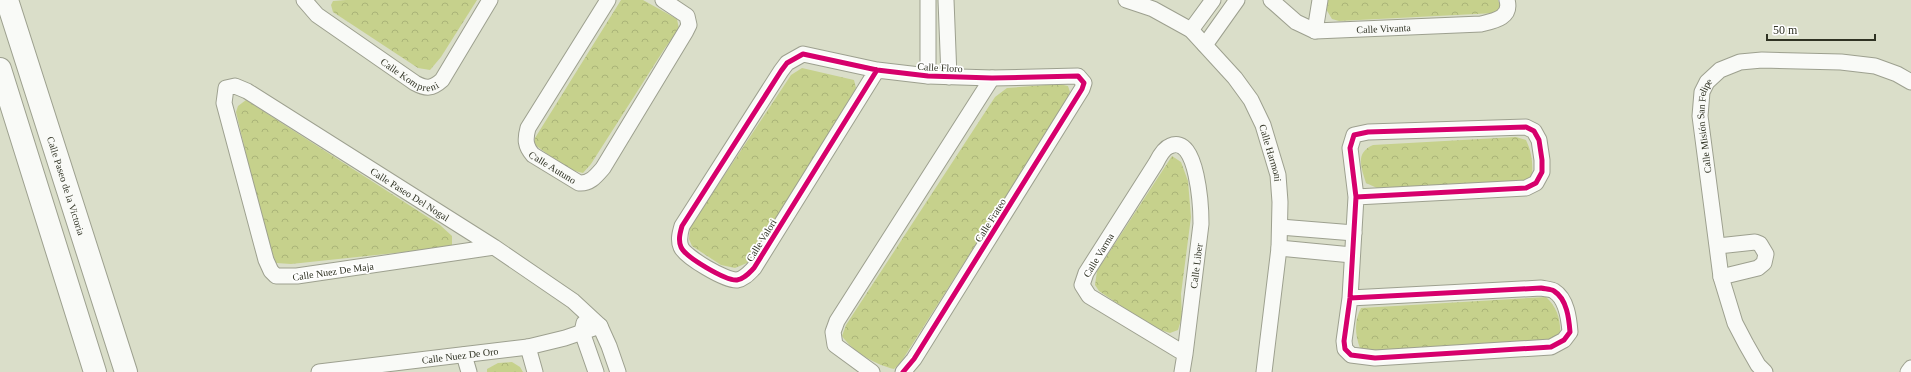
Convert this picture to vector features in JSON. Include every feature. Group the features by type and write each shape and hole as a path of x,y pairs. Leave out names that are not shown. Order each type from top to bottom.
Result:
{"main road":[{"name":"Calle Paseo de la Victoria","path":"7,0 126,372"},
{"path":"0,14 14,46 17,49 23,50"},
{"path":"0,69 95,372"}],"street":[{"name":"Calle Kompreni","path":"304,0 317,14 415,83 425,88 436,85 442,80 490,0"},
{"name":"Calle Autuno","path":"608,0 528,128 526,136 528,149 534,155 579,184 585,184 591,181 603,168 689,25 689,20 683,12 663,0"},
{"path":"928,0 928,76"},
{"path":"946,0 949,77"},
{"name":"Calle Harmoni","path":"1126,0 1152,9 1191,30 1251,100 1262,125 1278,175 1280,226 1279,248 1264,372"},
{"path":"1191,30 1213,0"},
{"path":"1205,45 1237,0"},
{"name":"Calle Vivanta","path":"1271,0 1296,22 1315,31 1481,24 1497,20 1505,15 1508,8 1507,0"},
{"path":"1315,31 1320,0"},
{"name":"Calle Floro","path":"803,54 877,70 928,76 992,78 1078,76"},
{"name":"Calle Valori","path":"803,54 791,60 781,71 682,226 679,237 681,247 686,255 728,279 738,280 746,276 754,268 877,70"},
{"name":"Calle Misión San Felipe","path":"1765,372 1758,365 1735,323 1721,277 1700,111 1702,92 1707,82 1720,70 1740,62 1762,60 1841,62 1875,66 1897,74 1911,82"},
{"name":"Calle Frateo","path":"902,372 914,359 1082,89 1084,83 1078,76"},
{"path":"872,372 835,344 833,332 837,321 992,78"},
{"name":"Calle Paseo Del Nogal","path":"230,86 240,87 248,91 494,247 560,291 586,312 600,326 618,372"},
{"name":"Calle Nuez De Maja","path":"230,86 224,92 224,103 266,260 270,271 276,276 297,276 494,247"},
{"path":"1350,298 1541,288 1554,291 1560,298 1565,306 1570,332 1564,340 1551,347 1361,358 1351,355 1345,349 1344,341 1350,298 1356,197 1350,148 1354,135 1359,133 1526,127 1534,131 1539,140 1542,172 1536,183 1526,188 1356,197"},
{"name":"Calle Varma","path":"1185,354 1089,296 1082,285 1086,273 1164,150 1170,146 1176,145 1184,148 1191,160"},
{"name":"Calle Liber","path":"1182,372 1201,224 1198,190 1191,160"},
{"path":"1280,226 1354,233"},
{"path":"1718,246 1755,242 1760,244 1766,254 1764,262 1758,268 1721,277"},
{"path":"1279,248 1352,255"},
{"path":"586,312 582,332 596,372"},
{"name":"Calle Nuez De Oro","path":"319,372 368,369 528,347 600,326"},
{"path":"528,347 535,372"},
{"path":"464,355 470,372"},
{"path":"1908,372 1911,368"}],"green space":[{"path":"477,0 441,57 430,70 418,68 333,12 331,5 333,1"},
{"path":"621,0 643,0 677,19 679,29 665,48 591,164 583,173 567,169 534,144 535,138"},
{"path":"1328,0 1498,0 1501,8 1495,13 1339,21 1332,19 1326,9"},
{"path":"802,68 854,80 856,88 767,236 747,263 735,268 721,265 692,246 689,239 690,227 791,75"},
{"path":"1059,84 1068,86 1070,92 1067,101 901,362 894,369 865,357 852,347 842,336 846,325 995,97 1007,88"},
{"path":"246,100 440,225 452,236 452,247 291,264 276,263 264,230 236,112 238,106"},
{"path":"1516,137 1526,140 1530,149 1532,163 1532,177 1520,183 1377,188 1366,183 1362,171 1362,156 1367,148 1373,145"},
{"path":"1172,156 1181,162 1188,181 1191,217 1181,294 1182,317 1178,330 1170,333 1154,328 1099,291 1095,285 1097,271"},
{"path":"1546,297 1556,309 1560,324 1560,335 1554,341 1371,351 1360,348 1357,338 1356,323 1361,308"},
{"path":"512,362 520,367 523,372 487,372 487,369 498,363"}],"cycle path":[{"path":"877,70 754,268 746,276 737,280 724,277 706,268 690,257 681,247 680,242 682,226 781,71 787,63 803,54 877,70 928,76 992,78 1078,76 1084,83 1082,89 914,359 903,372"},
{"path":"1350,298 1541,288 1553,290 1562,299 1565,304 1570,332 1564,340 1551,347 1375,358 1351,355 1345,349 1344,341 1350,298 1356,197 1350,148 1354,135 1368,132 1526,127 1534,131 1539,140 1542,172 1536,183 1526,188 1356,197"}]}
